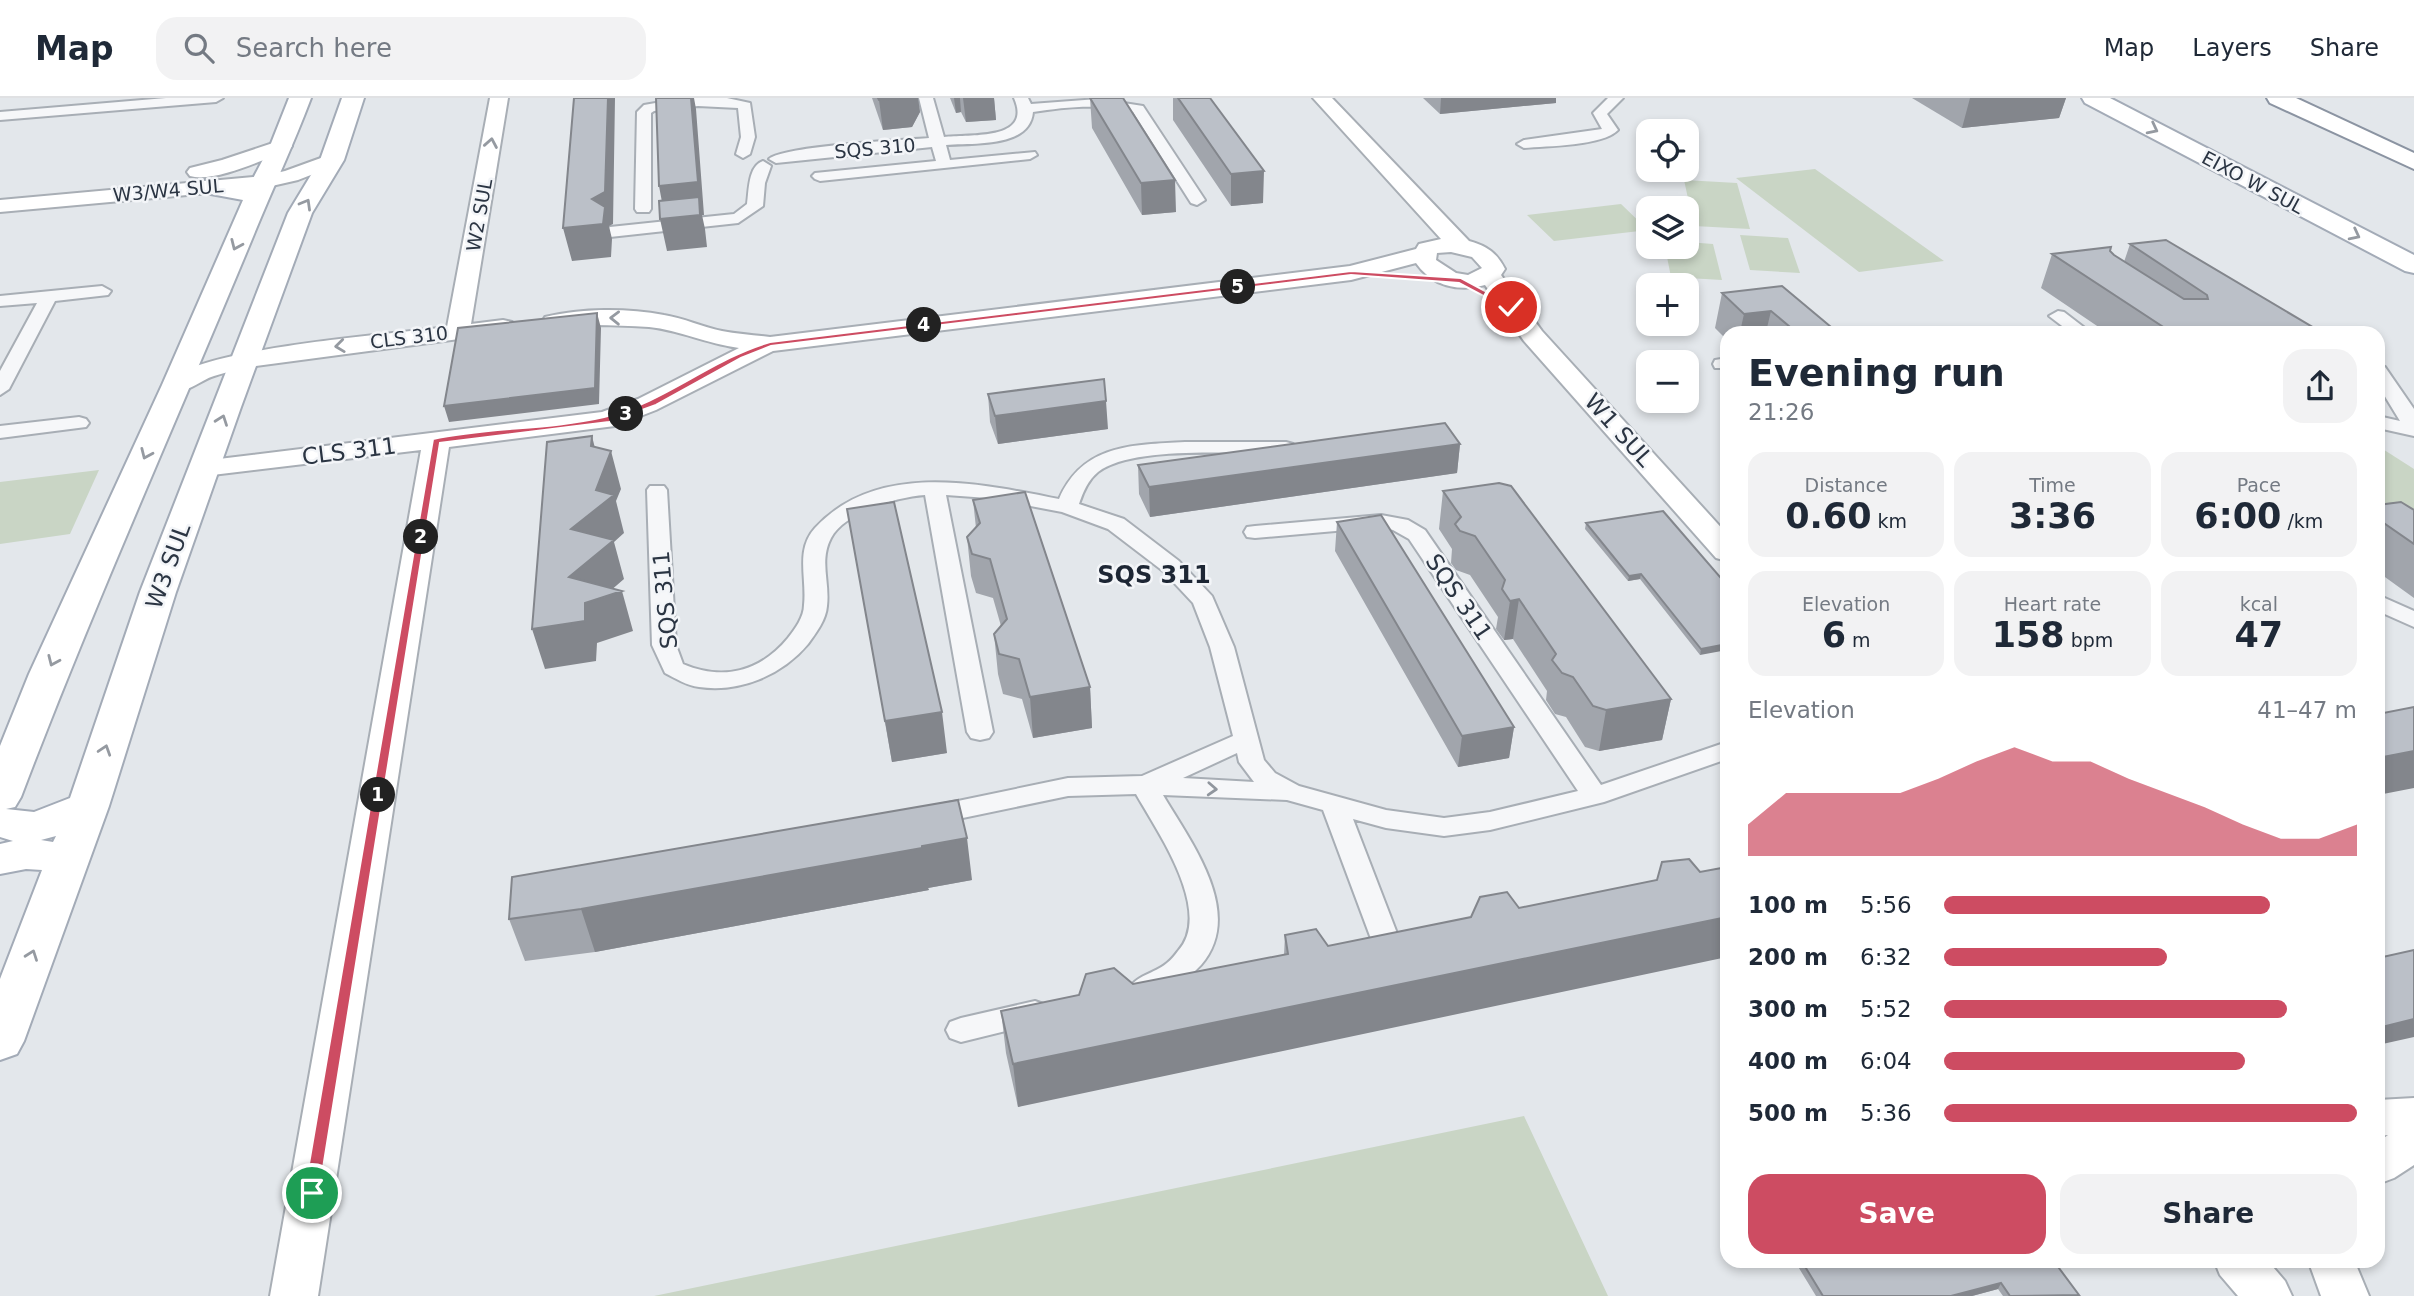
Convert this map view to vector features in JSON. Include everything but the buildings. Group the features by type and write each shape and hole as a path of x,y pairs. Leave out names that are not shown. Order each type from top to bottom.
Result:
{"main road":[{"path":"0,797 47,674 177,385 260,188 282,146 300,98"},
{"name":"W3 SUL","path":"0,1041 89,806 158,592 204,468 300,213 332,160 353,98"},
{"name":"EIXO W SUL","path":"2092,98 2414,265"},
{"name":"EIXO W SUL","path":"2133,98 2414,240"},
{"path":"2278,98 2414,162"},
{"path":"2314,98 2414,144"},
{"path":"209,187 260,188"},
{"path":"0,822 10,827 31,827 57,822 89,806"},
{"path":"0,859 25,852 42,853 66,861"}],"street":[{"path":"0,116 216,98"},
{"name":"W2 SUL","path":"458,331 499,98"},
{"name":"SQS 310","path":"926,98 944,164"},
{"path":"1322,98 1461,246"},
{"path":"1524,144 1601,135 1611,130 1602,120 1600,113 1616,98"},
{"path":"643,209 646,110 660,105 719,99 739,102 745,106 748,137 743,160 757,183"},
{"name":"SQS 310","path":"743,160 1012,133 1026,121 1023,103 1103,99 1129,103 1138,109 1197,200"},
{"path":"610,232 738,218 755,206 757,183 768,157 748,137"},
{"name":"W3/W4 SUL","path":"0,191 199,172 282,146"},
{"name":"SQS 310","path":"820,176 1030,155"},
{"path":"260,188 332,160"},
{"name":"W3/W4 SUL","path":"0,206 209,187"},
{"path":"1428,213 1431,239 1426,252 1428,266 1453,280"},
{"path":"770,344 1351,273 1443,245 1461,246"},
{"name":"W1 SUL","path":"1461,246 1474,250 1491,262 1494,269 1489,275 1533,336 1720,544"},
{"path":"1351,273 1453,280 1489,275"},
{"name":"W1 SUL","path":"1453,280 1511,307"},
{"path":"0,301 102,291"},
{"path":"0,389 49,296"},
{"path":"2058,317 2072,326"},
{"name":"CLS 310","path":"177,385 214,368 247,359 458,331 595,318 647,320 718,338 770,344"},
{"path":"676,391 690,371 693,359 690,337 682,327"},
{"name":"CLS 311","path":"204,468 606,420 632,412 738,356 770,344"},
{"path":"2385,381 2402,404 2414,430"},
{"path":"0,432 79,423"},
{"path":"2385,424 2414,430"},
{"path":"294,1296 436,441"},
{"path":"1067,507 1082,477 1094,465 1118,455 1151,449 1308,447"},
{"path":"934,488 980,733"},
{"name":"SQS 311","path":"657,490 664,645 673,668 700,680 720,680 764,670 786,654 807,629 816,607 813,554 823,532 851,509 879,497 907,490 934,488 988,492 1067,507 1116,524 1171,566 1204,601 1222,647 1252,762 1266,779 1290,792"},
{"name":"SQS 311","path":"1255,532 1381,521 1400,525 1417,535 1595,796"},
{"path":"2385,606 2414,620"},
{"name":"SQS 311","path":"1144,785 1247,739"},
{"name":"SQS 311","path":"905,820 1068,787 1144,785 1290,792 1386,819 1444,827 1490,821 1595,796 1720,752"},
{"path":"1117,995 1143,990 1172,978 1194,958 1206,926 1203,894 1144,785"},
{"path":"1333,803 1384,936"},
{"path":"961,1030 1065,1007"},
{"path":"2385,1118 2414,1116"},
{"path":"2385,1161 2414,1142"},
{"path":"2244,1268 2268,1296"},
{"path":"2334,1268 2345,1296"}],"green space":[{"path":"1815,169 1944,261 1859,272 1736,178"},
{"path":"1684,182 1737,183 1750,229 1699,226 1699,196 1687,196"},
{"path":"1621,204 1636,218 1636,231 1554,241 1527,215"},
{"path":"1740,235 1788,238 1800,273 1750,270"},
{"path":"1699,243 1713,244 1722,280 1699,279 1699,273 1670,273 1667,259 1699,259"},
{"path":"2385,450 2414,469 2414,522 2385,503"},
{"path":"99,470 70,534 0,544 0,482"},
{"path":"1524,1116 1608,1296 654,1296"}],"district":[{"name":"SQS 311","path":"1154,575"}],"route":[{"path":"312,1193 436,441 606,420 653,403 738,356 770,344 1351,273 1461,281 1511,307"}]}
